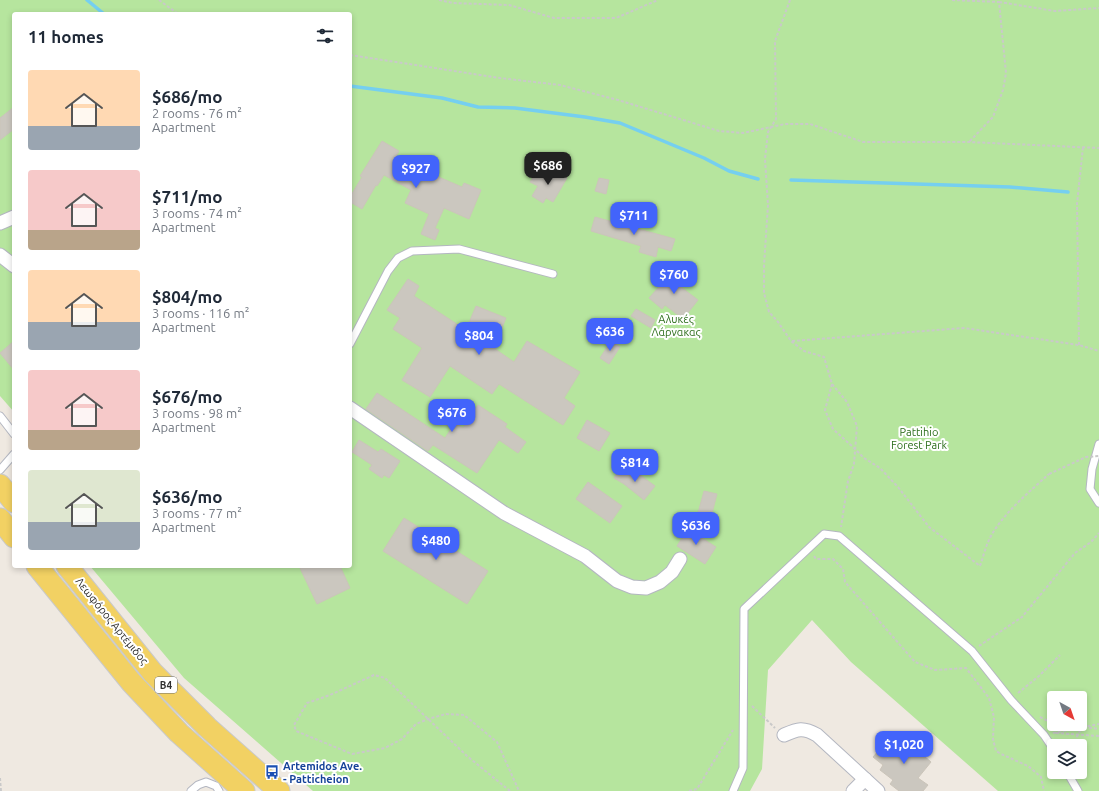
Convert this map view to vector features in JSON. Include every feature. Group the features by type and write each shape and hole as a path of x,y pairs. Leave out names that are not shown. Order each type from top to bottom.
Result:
{"main road":[{"path":"0,485 12,500"},
{"path":"0,519 12,534"},
{"name":"B4","path":"40,568 131,682 179,733 244,791"},
{"name":"Λεωφόρος Αρτέμιδος","path":"69,568 153,673 207,727 279,791"}],"street":[{"path":"0,223 12,218"},
{"path":"0,255 12,264"},
{"path":"352,409 504,513 585,556 617,581 632,587 646,588 660,582 672,572 680,559"},
{"path":"784,735 796,729 807,729 817,735 878,791"},
{"path":"853,791 865,779"}],"lane":[{"path":"352,340 388,271 398,258 412,251 459,249 553,274"},
{"path":"0,416 12,431"},
{"path":"1099,444 1092,469 1090,489 1099,504"},
{"path":"0,470 12,456"},
{"path":"733,791 743,768 744,610 824,534 839,536 972,651 1010,700 1047,740"},
{"path":"1071,779 1078,791"},
{"path":"191,791 198,785 206,782 216,786 219,791"}],"path":[{"path":"159,0 175,12"},
{"path":"439,0 453,3 509,6 554,18 616,18 658,0"},
{"path":"790,0 775,41 776,119 768,132 765,159 768,205 764,265 764,294 769,312 791,341 804,351 824,357 832,384 847,402 857,426 854,448 854,464 848,481 839,536"},
{"path":"952,0 999,2 1055,11 1099,8"},
{"path":"969,142 993,117 1003,90 1006,73 999,2"},
{"path":"352,55 500,78 560,85 618,100 719,131 743,132 785,124 810,124 863,142 969,142 1099,148"},
{"path":"1080,345 1077,204 1083,147"},
{"path":"791,341 964,328 1080,345 1099,351"},
{"path":"832,384 825,410 833,429 864,458 880,468 894,482 929,527 980,566 989,540 1004,517 1029,492 1049,474 1086,457 1099,456"},
{"path":"972,651 1022,617 1075,553 1091,542 1099,533"},
{"path":"809,548 816,559 833,559 843,569 845,582 915,662 936,670 966,668 989,698 994,717 993,739 996,751 1028,766 1040,777 1044,791"},
{"path":"1010,700 1039,676 1060,655"},
{"path":"510,791 467,756 428,719 385,678 374,675 330,695 307,703 294,725 296,731 352,754 385,748 402,738 416,724 428,719 446,714 464,715 497,742 519,791"},
{"path":"744,699 784,735"},
{"path":"689,791 697,789 744,714"},
{"path":"1087,726 1099,724"},
{"path":"1087,728 1099,729"},
{"path":"1044,735 1063,731"},
{"path":"1076,739 1080,731"},
{"path":"1053,733 1099,736"},
{"path":"0,778 1,791"}],"green space":[{"name":"Αλυκές Λάρνακας","path":"0,0 1099,0 1099,791 998,791 851,662 812,620 768,670 762,769 750,791 313,791 184,678 92,568 352,568 352,12 12,12 12,410 0,396"}],"building":[{"path":"12,109 12,131 0,140 0,118"},
{"path":"382,141 399,151 395,158 419,172 420,169 462,187 464,183 481,190 469,219 444,208 435,228 439,230 435,240 421,234 429,214 405,203 411,190 384,175 377,186 376,185 362,209 352,203 352,194 362,177 360,176"},
{"path":"549,168 567,178 553,202 546,198 543,203 532,196 538,186 530,182 535,174 543,178"},
{"path":"599,178 609,180 606,194 595,191"},
{"path":"595,217 675,239 671,251 658,247 656,257 639,252 641,246 591,231"},
{"path":"675,269 688,280 681,287 698,300 683,319 665,305 662,309 649,298"},
{"path":"408,279 419,286 414,296 466,330 476,306 506,318 495,349 514,362 527,341 580,372 564,398 575,406 563,425 499,384 492,394 450,366 430,397 402,380 422,348 393,329 400,318 387,310"},
{"path":"636,309 655,320 651,328 631,316"},
{"path":"611,341 620,347 609,364 600,358"},
{"path":"12,343 12,368 0,353"},
{"path":"377,393 445,438 455,423 463,428 478,405 507,424 505,427 526,442 518,453 499,440 477,473 433,445 428,451 366,409"},
{"path":"587,420 610,433 599,451 577,438"},
{"path":"359,440 378,452 381,449 400,461 389,478 384,475 382,478 369,469 372,465 352,452"},
{"path":"622,466 638,477 640,475 655,486 644,500 614,478"},
{"path":"588,482 622,506 610,523 576,499"},
{"path":"704,491 717,494 711,517 698,513"},
{"path":"404,518 488,571 467,604 383,551"},
{"path":"688,529 716,547 705,564 677,546"},
{"path":"300,568 341,568 350,588 317,604"},
{"path":"896,739 909,752 921,742 929,749 924,756 931,762 918,778 928,785 923,791 899,791 890,784 893,780 880,770 883,765 873,757 887,741"}],"waterway":[{"path":"87,0 102,12"},
{"path":"352,86 442,98 478,107 515,108 620,123 704,158 729,171 758,179"},
{"path":"791,180 1010,187 1068,192"}],"place":[{"name":"Artemidos Ave. - Patticheion","path":"272,772"}],"park label":[{"name":"Pattihio Forest Park","path":"919,438"}]}
